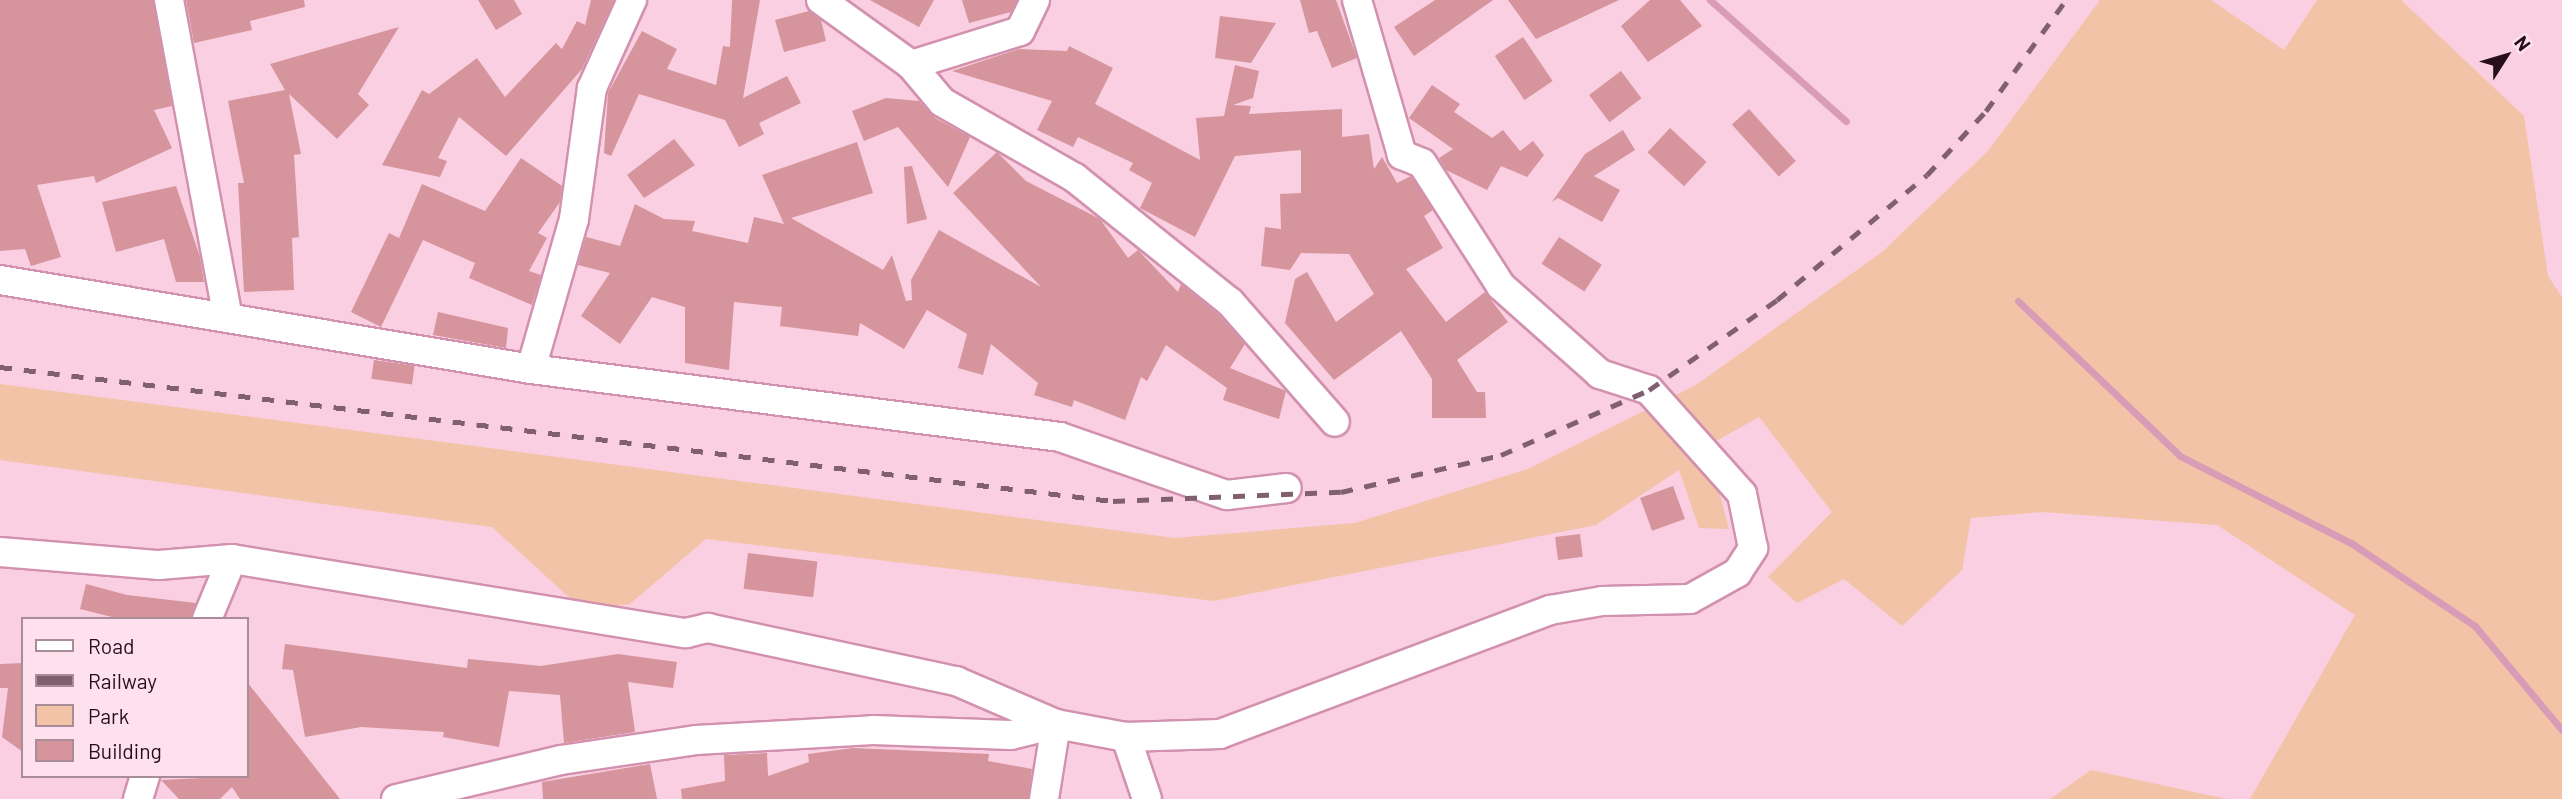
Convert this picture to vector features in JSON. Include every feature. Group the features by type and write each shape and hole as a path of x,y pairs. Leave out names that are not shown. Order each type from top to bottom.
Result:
{"street":[{"path":"169,0 228,318"},
{"path":"531,369 574,219 592,88 632,0"},
{"path":"821,0 911,65 942,102 1075,178 1230,302 1335,422"},
{"path":"911,65 1020,31 1035,0"},
{"path":"0,552 159,565 232,559 686,633 708,628 956,681 1056,724 1126,737 1220,734 1550,610 1602,601 1690,599 1737,573 1754,548 1742,494 1649,390 1600,374 1501,286 1422,163 1402,155 1357,0"},
{"path":"0,280 531,369 1060,437 1227,495 1287,488"},
{"path":"208,617 232,559"},
{"path":"396,799 561,760 696,740 873,730 1011,736 1056,724"},
{"path":"1044,799 1056,724"},
{"path":"1126,737 1147,799"},
{"path":"138,799 144,778"}],"green space":[{"path":"2100,0 2211,0 2284,50 2317,0 2401,0 2524,116 2548,276 2562,297 2562,799 2250,799 2355,615 2217,525 2042,512 1971,518 1962,570 1902,626 1844,579 1797,603 1768,577 1832,512 1759,417 1707,446 1729,529 1699,528 1679,470 1596,525 1214,601 706,539 630,604 583,610 492,527 0,460 0,384 1175,538 1355,523 1528,469 1696,385 1882,252 1988,151"},
{"path":"2091,770 2227,799 2050,799"}],"building":[{"path":"0,0 153,0 172,106 154,110 172,148 96,183 94,176 37,185 61,257 31,266 25,249 0,251"},
{"path":"186,0 304,0 305,7 250,21 252,30 194,43"},
{"path":"478,0 514,0 522,14 496,30"},
{"path":"591,0 614,0 582,69 506,156 459,117 438,158 447,161 440,177 382,165 422,90 429,94 477,58 505,97 556,43 562,49 577,21 585,25"},
{"path":"732,0 760,0 743,98 787,76 801,103 759,123 764,134 739,147 725,120 639,94 611,156 604,153 608,93 642,31 677,49 667,69 716,85 723,46 730,47"},
{"path":"870,0 934,0 919,27"},
{"path":"962,0 1017,0 1011,12 969,23"},
{"path":"1300,0 1336,0 1357,58 1332,68 1317,31 1309,33"},
{"path":"1435,0 1493,0 1414,56 1394,27"},
{"path":"1508,0 1619,0 1536,39"},
{"path":"1650,0 1680,0 1702,26 1648,62 1621,26"},
{"path":"809,11 821,20 826,41 784,52 775,20"},
{"path":"1220,16 1276,23 1251,63 1215,58"},
{"path":"399,27 358,94 369,105 337,139 289,94 301,154 294,155 299,237 292,238 294,290 244,292 238,183 244,183 228,101 285,90 270,64"},
{"path":"1523,37 1553,81 1524,100 1495,56"},
{"path":"1069,46 1113,68 1095,104 1200,160 1196,118 1224,116 1235,65 1259,71 1253,98 1233,105 1251,106 1249,114 1342,109 1342,137 1369,134 1374,169 1382,157 1397,183 1411,176 1433,210 1424,216 1443,248 1406,269 1446,322 1485,292 1508,322 1457,360 1477,392 1485,392 1486,418 1432,418 1432,379 1401,331 1334,380 1285,323 1295,279 1307,272 1336,322 1374,294 1349,254 1301,253 1290,270 1261,266 1265,227 1281,229 1280,194 1301,193 1301,150 1235,156 1195,237 1140,208 1152,183 1129,170 1133,163 1078,137 1073,147 1037,130 1052,101 952,71 1019,49 1067,51"},
{"path":"1621,71 1641,98 1610,122 1589,95"},
{"path":"1432,85 1460,104 1454,112 1492,138 1503,130 1520,151 1533,141 1544,155 1527,177 1501,166 1487,190 1446,170 1439,158 1453,149 1409,118"},
{"path":"886,98 919,101 935,118 970,137 948,187 898,127 864,141 852,111"},
{"path":"1749,109 1796,161 1779,176 1732,124"},
{"path":"1670,128 1707,162 1684,186 1647,152"},
{"path":"1623,130 1635,150 1594,176 1620,190 1602,222 1558,198 1552,202 1585,154"},
{"path":"674,139 695,165 644,198 627,175"},
{"path":"857,142 873,193 791,218 883,270 892,255 906,301 912,300 911,280 939,230 1041,287 953,193 997,152 1026,181 1100,219 1128,258 1138,250 1178,292 1181,284 1218,314 1245,344 1230,368 1286,391 1279,419 1223,400 1227,388 1166,345 1147,381 1141,377 1125,420 1074,400 1072,407 1034,395 1038,383 991,344 983,375 958,368 967,334 927,310 904,349 860,323 858,336 780,326 782,307 734,302 729,370 685,363 685,307 652,297 620,344 581,316 610,273 578,265 586,237 620,246 635,204 664,219 695,221 692,231 748,243 754,217 784,224 762,175"},
{"path":"521,158 562,186 560,202 538,233 547,238 529,271 541,275 532,305 469,278 475,263 423,240 381,327 351,312 389,233 399,238 422,184 485,211"},
{"path":"912,166 927,219 907,224 904,167"},
{"path":"176,186 200,257 204,282 176,282 164,239 116,252 102,202"},
{"path":"1559,237 1602,265 1584,292 1542,264"},
{"path":"438,312 508,328 506,348 433,335"},
{"path":"374,360 415,366 412,385 371,379"},
{"path":"1673,486 1685,519 1652,531 1640,498"},
{"path":"1580,534 1583,557 1558,560 1555,537"},
{"path":"748,553 817,562 813,597 744,589"},
{"path":"86,584 127,595 196,603 192,617 112,617 80,609"},
{"path":"285,644 467,668 468,659 541,666 618,654 677,662 673,688 628,682 635,732 564,743 560,695 509,691 499,747 443,737 444,732 361,727 305,737 293,670 282,669"},
{"path":"21,663 21,751 2,737 8,688 0,688 0,664"},
{"path":"248,683 340,799 240,799 232,787 220,799 179,799 161,780 248,778"},
{"path":"853,748 989,754 988,761 1032,769 1028,799 682,799 681,789 725,781 724,755 767,753 768,776 809,762 808,754"},
{"path":"650,764 657,799 543,799 542,782"}],"waterway":[{"path":"1710,0 1846,121"},
{"path":"2018,301 2180,456 2351,543 2475,626 2562,730"}],"railway":[{"path":"0,367 1113,501 1341,492 1501,455 1649,390 1777,300 1927,175 1986,111 2066,0"}]}
